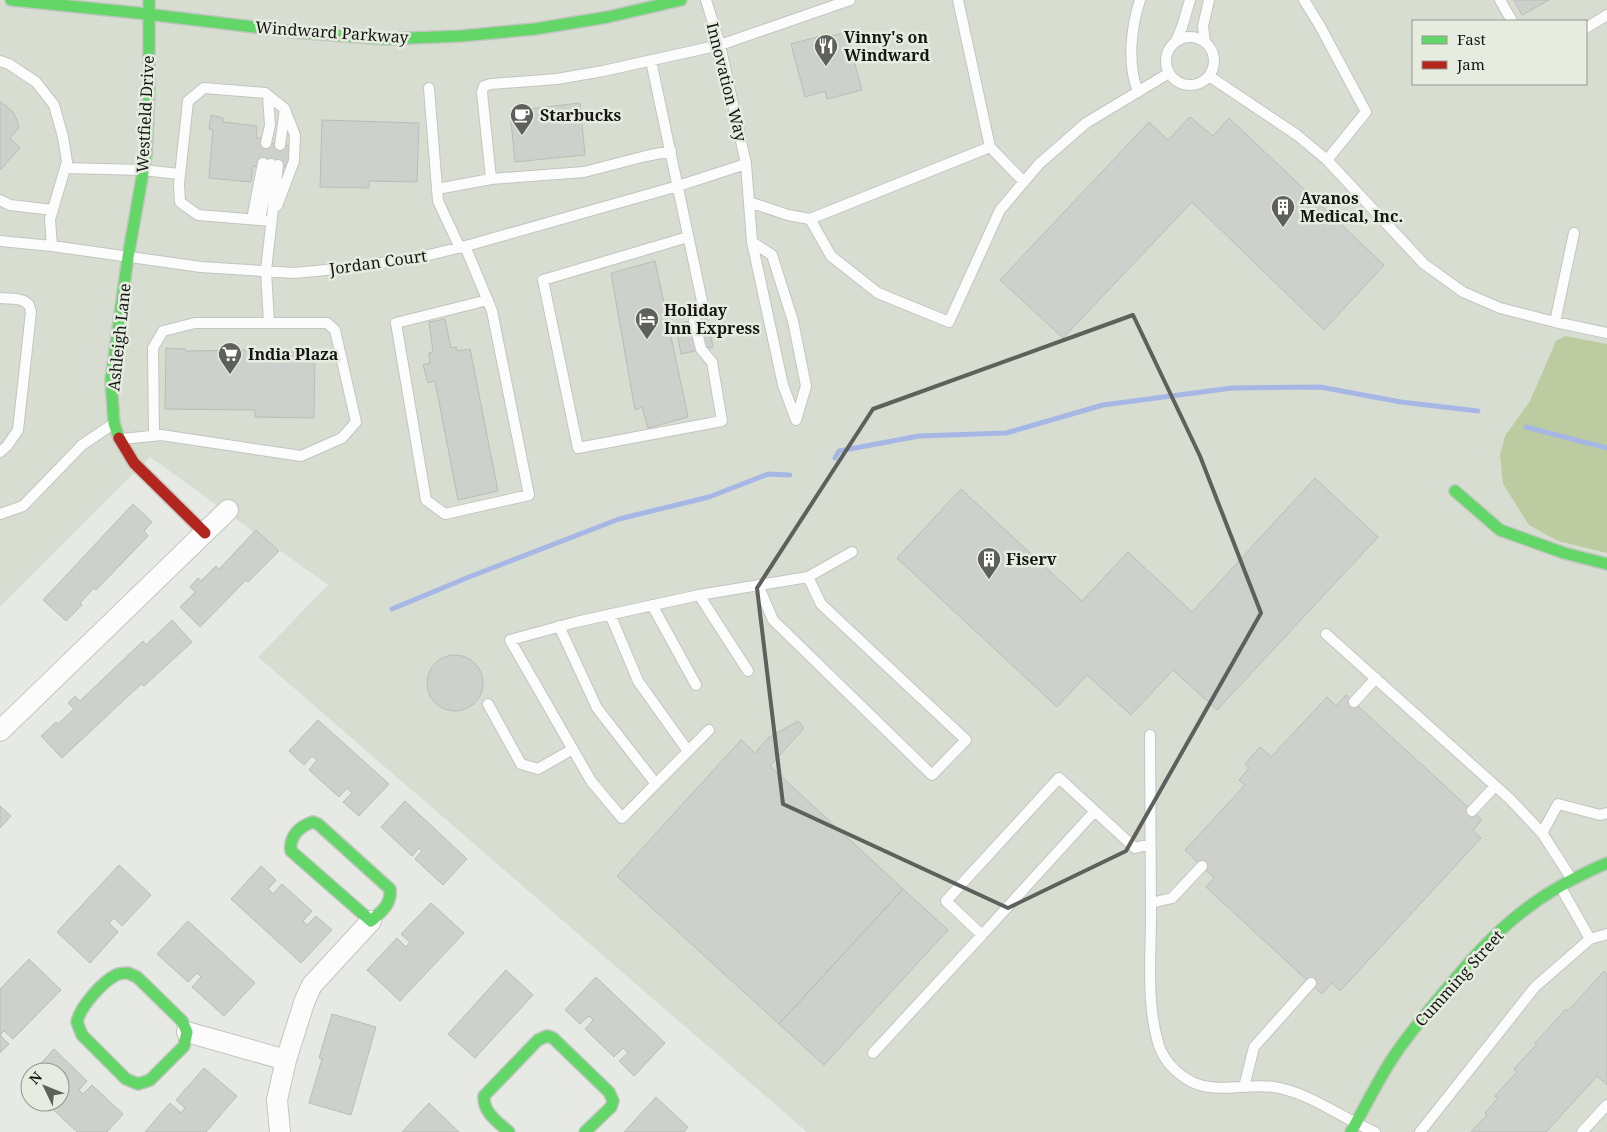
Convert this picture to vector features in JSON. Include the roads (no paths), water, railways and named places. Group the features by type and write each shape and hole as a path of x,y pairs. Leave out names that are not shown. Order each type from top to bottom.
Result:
{"street":[{"name":"Windward Parkway","path":"11,0 149,14 294,32 385,39 450,37 529,30 573,24 681,0"},
{"name":"Westfield Drive","path":"128,257 146,155 149,90 149,0"},
{"name":"Ashleigh Lane","path":"128,257 111,380 114,424 119,439 134,463 205,533"},
{"path":"1455,491 1500,530 1564,553 1607,564"},
{"path":"0,731 228,510"},
{"path":"280,1132 277,1100 286,1060 305,1000 312,985 390,901 392,895 390,889 318,824 313,822 305,824 291,839 292,851 371,921"},
{"name":"Cumming Street","path":"1353,1128 1388,1065 1415,1027 1496,933 1525,909 1560,886 1583,872 1607,863"},
{"path":"187,1032 184,1046 150,1080 138,1084 126,1079 82,1035 77,1021 82,1010 111,978 118,974 128,973 137,977 182,1021 187,1032 286,1060"},
{"path":"509,1132 486,1110 483,1102 484,1096 538,1040 547,1036 553,1038 609,1092 613,1101 611,1107 585,1132"}],"lane":[{"name":"Innovation Way","path":"706,0 720,45 746,164 752,242 783,385 796,420 806,386 793,321 772,255 752,242"},
{"path":"491,180 482,92 484,86 557,79 603,72 720,45 850,0"},
{"path":"958,0 990,148 1024,182"},
{"path":"1138,92 1133,80 1132,53 1135,15 1140,0"},
{"path":"1176,41 1185,37 1196,37 1205,42 1211,49 1214,58 1214,68 1209,76 1200,83 1188,85 1177,82 1169,73 1166,62 1168,50 1176,41 1190,0"},
{"path":"1205,42 1203,26 1209,0"},
{"path":"1304,0 1366,112 1327,160"},
{"path":"1500,0 1511,20"},
{"path":"1587,27 1607,15"},
{"path":"0,61 9,64 36,82 54,104 63,137 67,162 50,219 52,246"},
{"path":"651,61 702,301 694,320 701,349 712,362 722,421 578,448 543,280 688,237"},
{"path":"810,219 831,256 878,293 949,322 1000,210 1039,164 1086,123 1169,73"},
{"path":"1209,76 1297,135 1327,160 1424,264 1463,292 1500,308 1555,322 1607,332"},
{"path":"204,88 265,94 282,106 295,135 294,161 261,220 198,215 180,202 180,174 188,101 204,88"},
{"path":"429,88 438,201 463,247 488,300 492,311 529,495 445,514 426,500 396,323 488,300"},
{"path":"268,96 273,144 282,106"},
{"path":"749,202 788,215 810,219 990,148"},
{"path":"436,189 491,180 584,172 671,151"},
{"path":"261,220 270,164 261,220 269,323"},
{"name":"Jordan Court","path":"0,241 52,246 201,267 294,273 348,268 422,257 463,247 678,186 746,164"},
{"path":"65,168 143,170 180,174"},
{"path":"2,200 53,210"},
{"path":"1555,322 1574,233"},
{"path":"0,298 24,301 29,305 31,312 18,430 7,446 0,452"},
{"path":"119,439 154,436 161,435 301,456 342,438 356,422 335,330 327,323 195,323 163,331 153,348 154,436"},
{"path":"0,514 23,506 82,445 114,424"},
{"path":"709,730 622,818 591,781 510,640 610,614 699,595 808,576 852,552"},
{"path":"758,585 773,620 932,775 966,740 821,604 808,576"},
{"path":"699,595 748,670"},
{"path":"652,605 696,685"},
{"path":"610,614 638,681 688,751"},
{"path":"559,626 597,708 656,784"},
{"path":"1326,634 1495,786 1542,833 1572,879"},
{"path":"1354,702 1376,678"},
{"path":"488,704 521,764 538,768 572,749"},
{"path":"1150,735 1151,994 1157,1036 1165,1058 1175,1071 1193,1082 1209,1087 1262,1086 1289,1091 1304,1096 1353,1128 1375,1132"},
{"path":"982,935 946,901 1059,778 1135,848 1150,844"},
{"path":"1472,811 1495,786"},
{"path":"1542,833 1558,804 1600,815 1607,812"},
{"path":"872,1053 1095,811"},
{"path":"1151,903 1172,898 1202,866"},
{"path":"1560,886 1590,939"},
{"path":"1420,1132 1535,987 1590,939 1607,934"},
{"path":"1244,1087 1254,1047 1311,983"},
{"path":"1582,1132 1607,1105"}],"waterway":[{"path":"835,458 839,451 919,436 1006,433 1103,405 1232,388 1320,387 1401,402 1478,411"},
{"path":"1526,427 1607,448"},
{"path":"392,609 619,519 709,497 768,474 790,475"}],"place":[{"name":"Vinny's on Windward","path":"826,67"},
{"name":"Starbucks","path":"522,136"},
{"name":"Avanos Medical, Inc.","path":"1283,228"},
{"name":"Holiday Inn Express","path":"647,340"},
{"name":"India Plaza","path":"230,375"},
{"name":"Fiserv","path":"989,580"}]}
